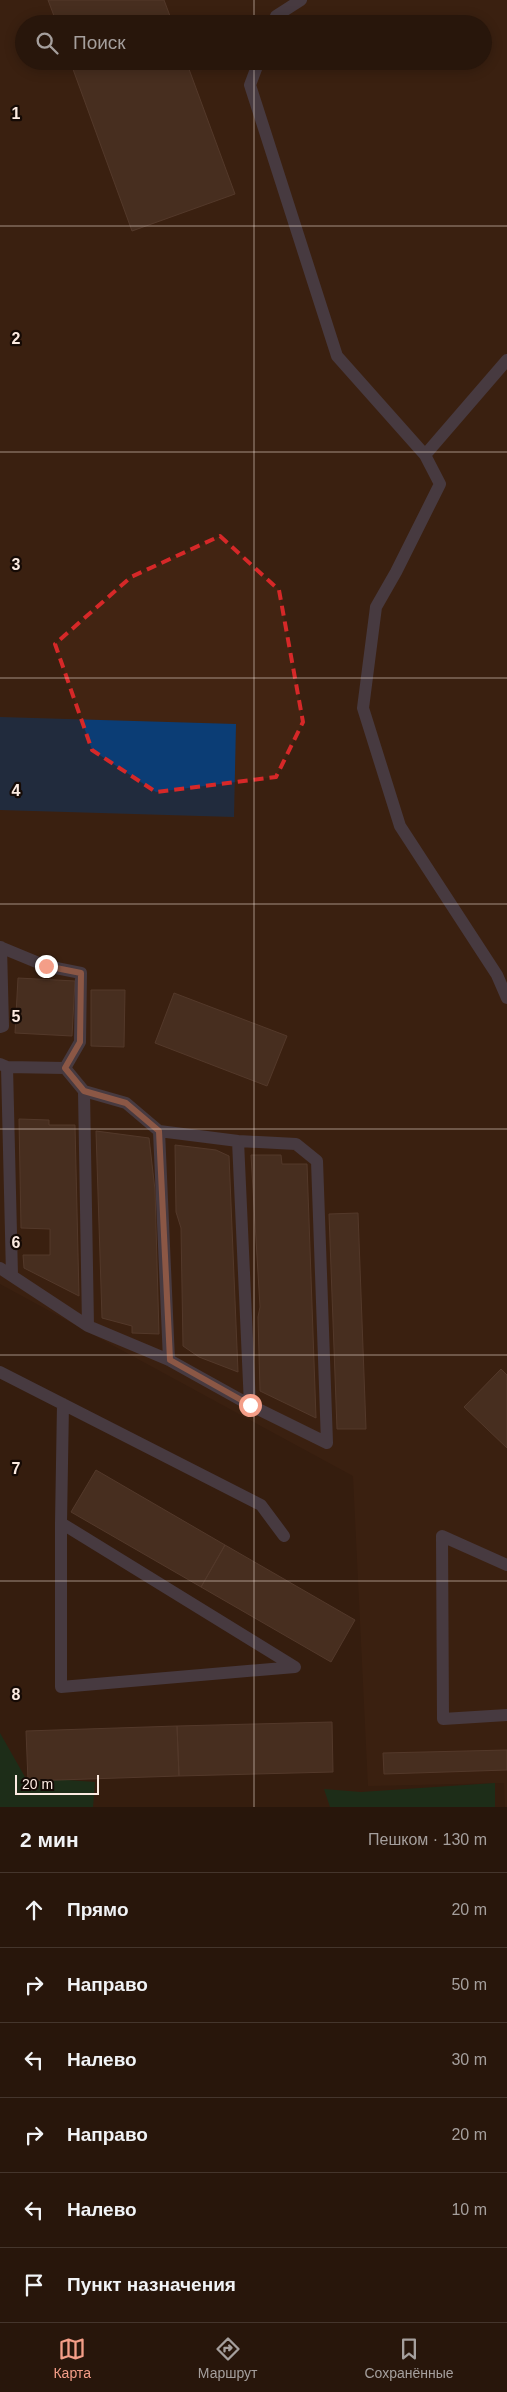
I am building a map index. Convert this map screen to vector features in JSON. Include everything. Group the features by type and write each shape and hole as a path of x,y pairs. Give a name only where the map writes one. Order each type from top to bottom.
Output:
{"lane":[{"path":"278,15 301,0"},
{"path":"256,70 250,85 337,356 425,455 440,484 376,608 363,708 400,826 497,975 507,998"},
{"path":"425,455 507,360"},
{"path":"0,1027 3,1026 0,947 46,966 81,973 80,1042 65,1068"},
{"path":"0,1268 88,1326 170,1360 250,1405 327,1443 317,1161 296,1144 159,1131 126,1103 84,1091 65,1068 4,1065 12,1275"},
{"path":"84,1091 88,1326"},
{"path":"159,1131 170,1360"},
{"path":"238,1140 250,1405"},
{"path":"0,1372 261,1505 284,1536"},
{"path":"61,1523 295,1667 61,1687 61,1523 63,1404"},
{"path":"507,1565 442,1536 443,1719 507,1715"}],"highlighted area":[{"path":"220,536 279,590 303,722 276,777 156,792 92,750 55,644 131,577"}],"shaded area":[{"path":"0,0 507,0 507,1807 505,1807 504,1783 368,1786 353,1476 0,1284"}],"green space":[{"path":"0,1733 25,1777 95,1782 93,1807 0,1807"},
{"path":"495,1783 495,1807 330,1807 324,1789 361,1792"}],"water":[{"path":"0,717 236,724 234,817 0,810"}],"building":[{"path":"48,0 164,0 170,15 54,15"},
{"path":"73,70 189,70 235,194 132,231"},
{"path":"18,978 75,981 72,1036 15,1033"},
{"path":"91,990 125,990 124,1047 91,1046"},
{"path":"174,993 287,1036 267,1086 155,1043"},
{"path":"19,1119 49,1120 49,1125 75,1125 79,1296 24,1268 23,1255 50,1255 50,1229 21,1228"},
{"path":"96,1131 149,1138 155,1190 159,1334 132,1333 132,1326 102,1318"},
{"path":"175,1145 216,1150 229,1156 238,1372 199,1357 183,1346 181,1228 176,1212"},
{"path":"251,1155 281,1155 282,1164 307,1164 316,1418 260,1391 258,1317 260,1307"},
{"path":"358,1213 366,1429 337,1429 329,1214"},
{"path":"501,1369 507,1375 507,1448 464,1407"},
{"path":"96,1470 225,1545 201,1587 71,1512"},
{"path":"225,1545 355,1620 331,1662 201,1587"},
{"path":"332,1722 333,1772 179,1776 177,1726"},
{"path":"177,1726 179,1776 28,1781 26,1731"},
{"path":"507,1750 507,1770 384,1774 383,1753"}],"route":[{"path":"46,966 81,973 80,1042 65,1068 84,1091 126,1103 159,1131 170,1360 250,1405"}]}
